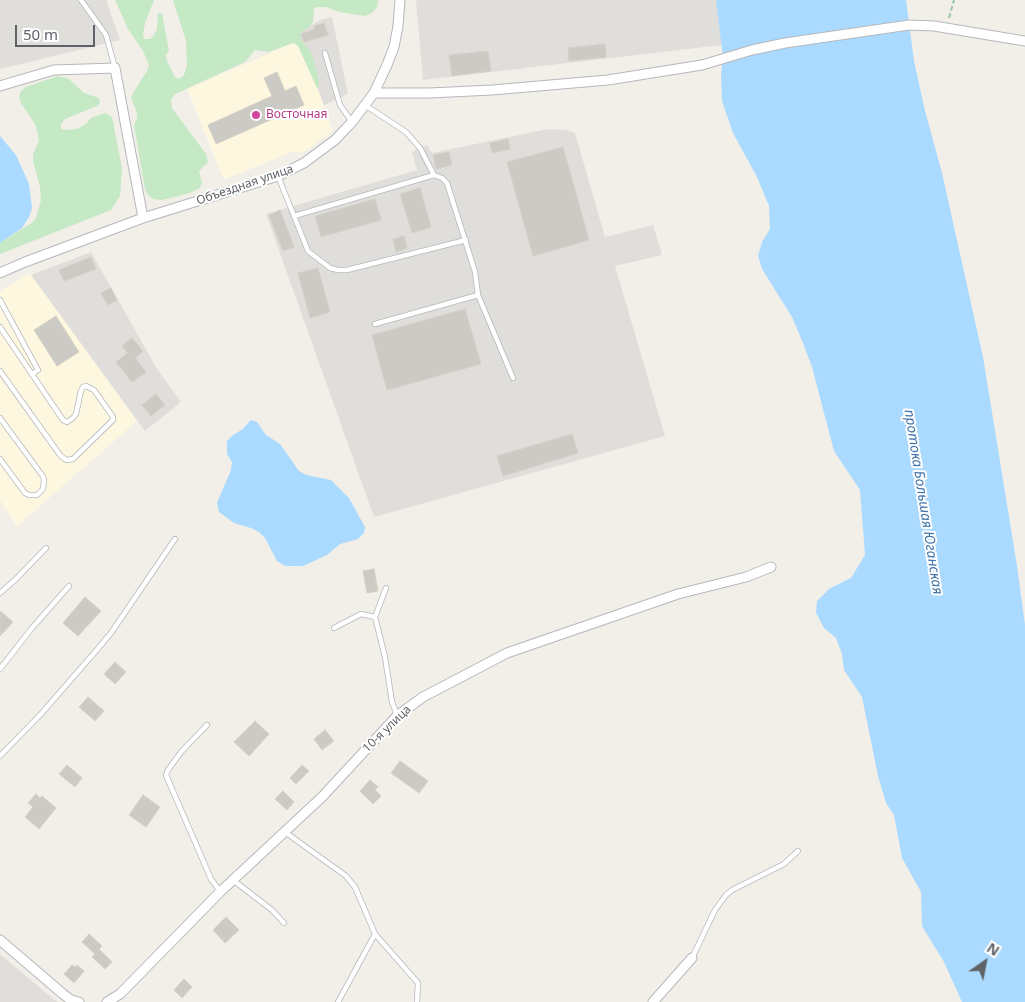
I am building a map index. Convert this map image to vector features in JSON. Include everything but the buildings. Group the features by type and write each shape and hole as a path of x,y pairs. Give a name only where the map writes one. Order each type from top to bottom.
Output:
{"street":[{"name":"Объездная улица","path":"0,273 143,218 278,176 319,153 352,122 374,92 394,47 400,0"},
{"path":"374,92 430,93 608,80 702,65 752,50 785,43 908,25 947,28 1025,42"},
{"path":"0,86 54,70 115,68 143,218"},
{"name":"10-я улица","path":"107,1002 120,994 220,892 322,797 397,716 423,697 507,654 678,594 746,577 772,567"},
{"path":"0,940 63,994 79,1002"},
{"path":"653,1002 692,958"}],"lane":[{"path":"81,0 106,36 115,68"},
{"path":"324,52 340,105 352,122"},
{"path":"365,105 406,132 420,148 434,176"},
{"path":"278,176 308,251 330,268 348,270 466,240"},
{"path":"294,216 434,176 442,178 447,183 466,240 475,272 478,295 513,378"},
{"path":"375,324 478,295"},
{"path":"0,300 38,370 32,374"},
{"path":"0,326 63,420 67,422 76,414 81,391 86,386 94,390 113,417 111,424 73,459 66,460 60,455 0,371"},
{"path":"0,418 44,479 43,489 36,495 25,493 0,459"},
{"path":"0,756 41,714 95,652 176,539"},
{"path":"0,593 46,548"},
{"path":"0,669 32,628 69,586"},
{"path":"386,588 375,617 385,657 392,702 397,716"},
{"path":"334,628 361,614 375,617"},
{"path":"207,725 181,752 166,775 210,879 220,892"},
{"path":"285,832 346,876 355,887 374,934 418,983 417,1002"},
{"path":"692,958 714,910 726,895 732,890 784,864 798,851"},
{"path":"233,880 272,910 284,923"},
{"path":"338,1002 374,934"}],"path":[{"path":"947,28 954,0"}],"shaded area":[{"path":"0,0 106,0 120,40 0,69"},
{"path":"416,0 716,0 722,45 423,80"},
{"path":"332,17 348,94 324,105 297,33 323,19"},
{"path":"300,40 333,131 304,152 291,152 224,180 187,89"},
{"path":"548,129 566,130 575,133 605,237 653,225 662,255 615,266 665,436 374,517 266,214 417,170 412,152 427,145 432,153"},
{"path":"91,252 157,369 181,402 145,431 31,275"},
{"path":"30,273 137,421 17,526 0,500 0,291"},
{"path":"0,954 52,998 57,1002 0,1002"}],"green space":[{"path":"115,0 154,0 145,23 144,39 150,39 153,36 157,29 158,13 162,13 169,51 166,55 167,61 175,77 179,79 184,75 187,65 186,41 173,0 378,0 377,7 372,13 365,16 339,12 326,7 314,8 313,22 300,35 303,43 311,52 319,80 319,88 317,88 298,46 293,43 269,52 255,50 245,62 175,94 171,100 172,108 206,154 208,162 199,171 202,183 200,188 190,193 162,200 153,199 145,189 134,125 137,112 131,98 149,65 143,51 128,29"},
{"path":"58,76 69,79 84,93 99,98 100,103 65,119 61,124 61,129 77,129 86,124 91,118 105,113 112,117 122,168 120,196 111,210 0,254 0,243 33,222 41,200 40,187 33,161 33,154 39,141 38,134 35,124 21,103 19,96 26,87"}],"water":[{"name":"протока Большая Юганская","path":"716,0 906,0 914,61 942,173 983,357 1025,625 1025,1002 962,1002 944,962 922,926 921,892 902,858 894,815 886,803 878,776 862,697 844,670 842,654 836,638 824,628 816,613 817,601 829,589 851,578 865,555 860,490 834,451 812,367 803,343 792,317 762,269 758,256 762,242 770,229 769,206 757,177 733,133 722,101 721,75 723,58"},
{"path":"0,136 16,155 29,184 32,208 22,228 0,243"},
{"path":"251,420 257,422 266,435 280,444 299,471 306,475 331,480 349,498 365,527 364,533 358,539 340,544 327,555 303,566 285,566 277,561 265,538 259,532 234,523 219,512 217,503 231,470 232,462 227,454 227,441 243,429"}],"place":[{"name":"Восточная","path":"256,115"}]}
